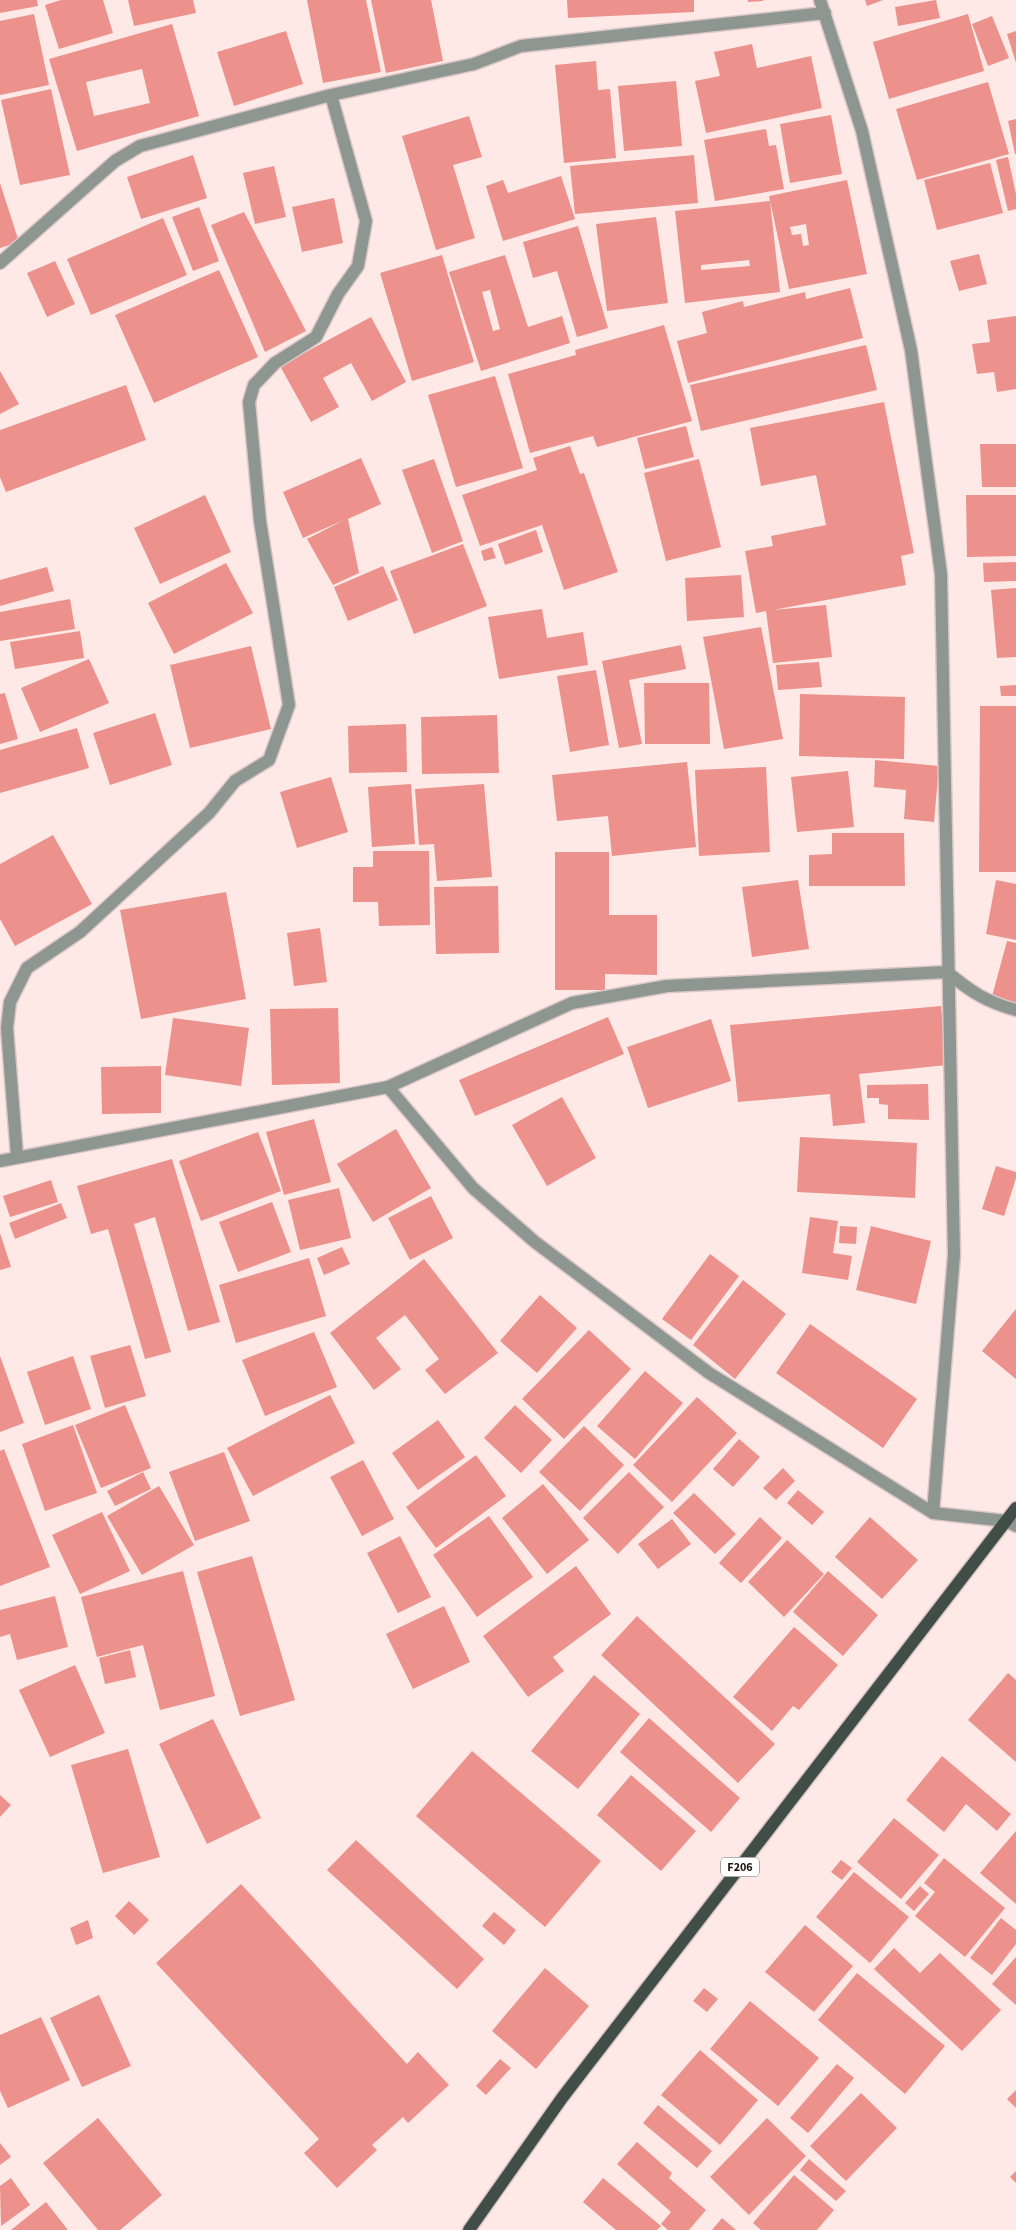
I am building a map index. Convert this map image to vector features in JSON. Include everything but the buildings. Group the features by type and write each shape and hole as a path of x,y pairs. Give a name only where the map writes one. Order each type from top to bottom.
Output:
{"main road":[{"name":"F206","path":"469,2230 562,2098 1011,1524 1016,1508"}],"street":[{"path":"820,0 862,131 911,350 941,574 947,972 954,1255 932,1513"},
{"path":"0,263 115,161 140,146 331,96 474,64 521,46 825,13"},
{"path":"16,1156 6,1028 10,1002 27,968 80,932 209,813 235,781 269,760 289,704 260,521 249,402 254,385 275,363 316,338 338,294 358,266 366,221 331,96"},
{"path":"0,1160 388,1087 572,1003 667,986 947,972 972,993 996,1005 1016,1010"},
{"path":"388,1087 473,1188 535,1242 709,1374 932,1513 1011,1524"}]}
